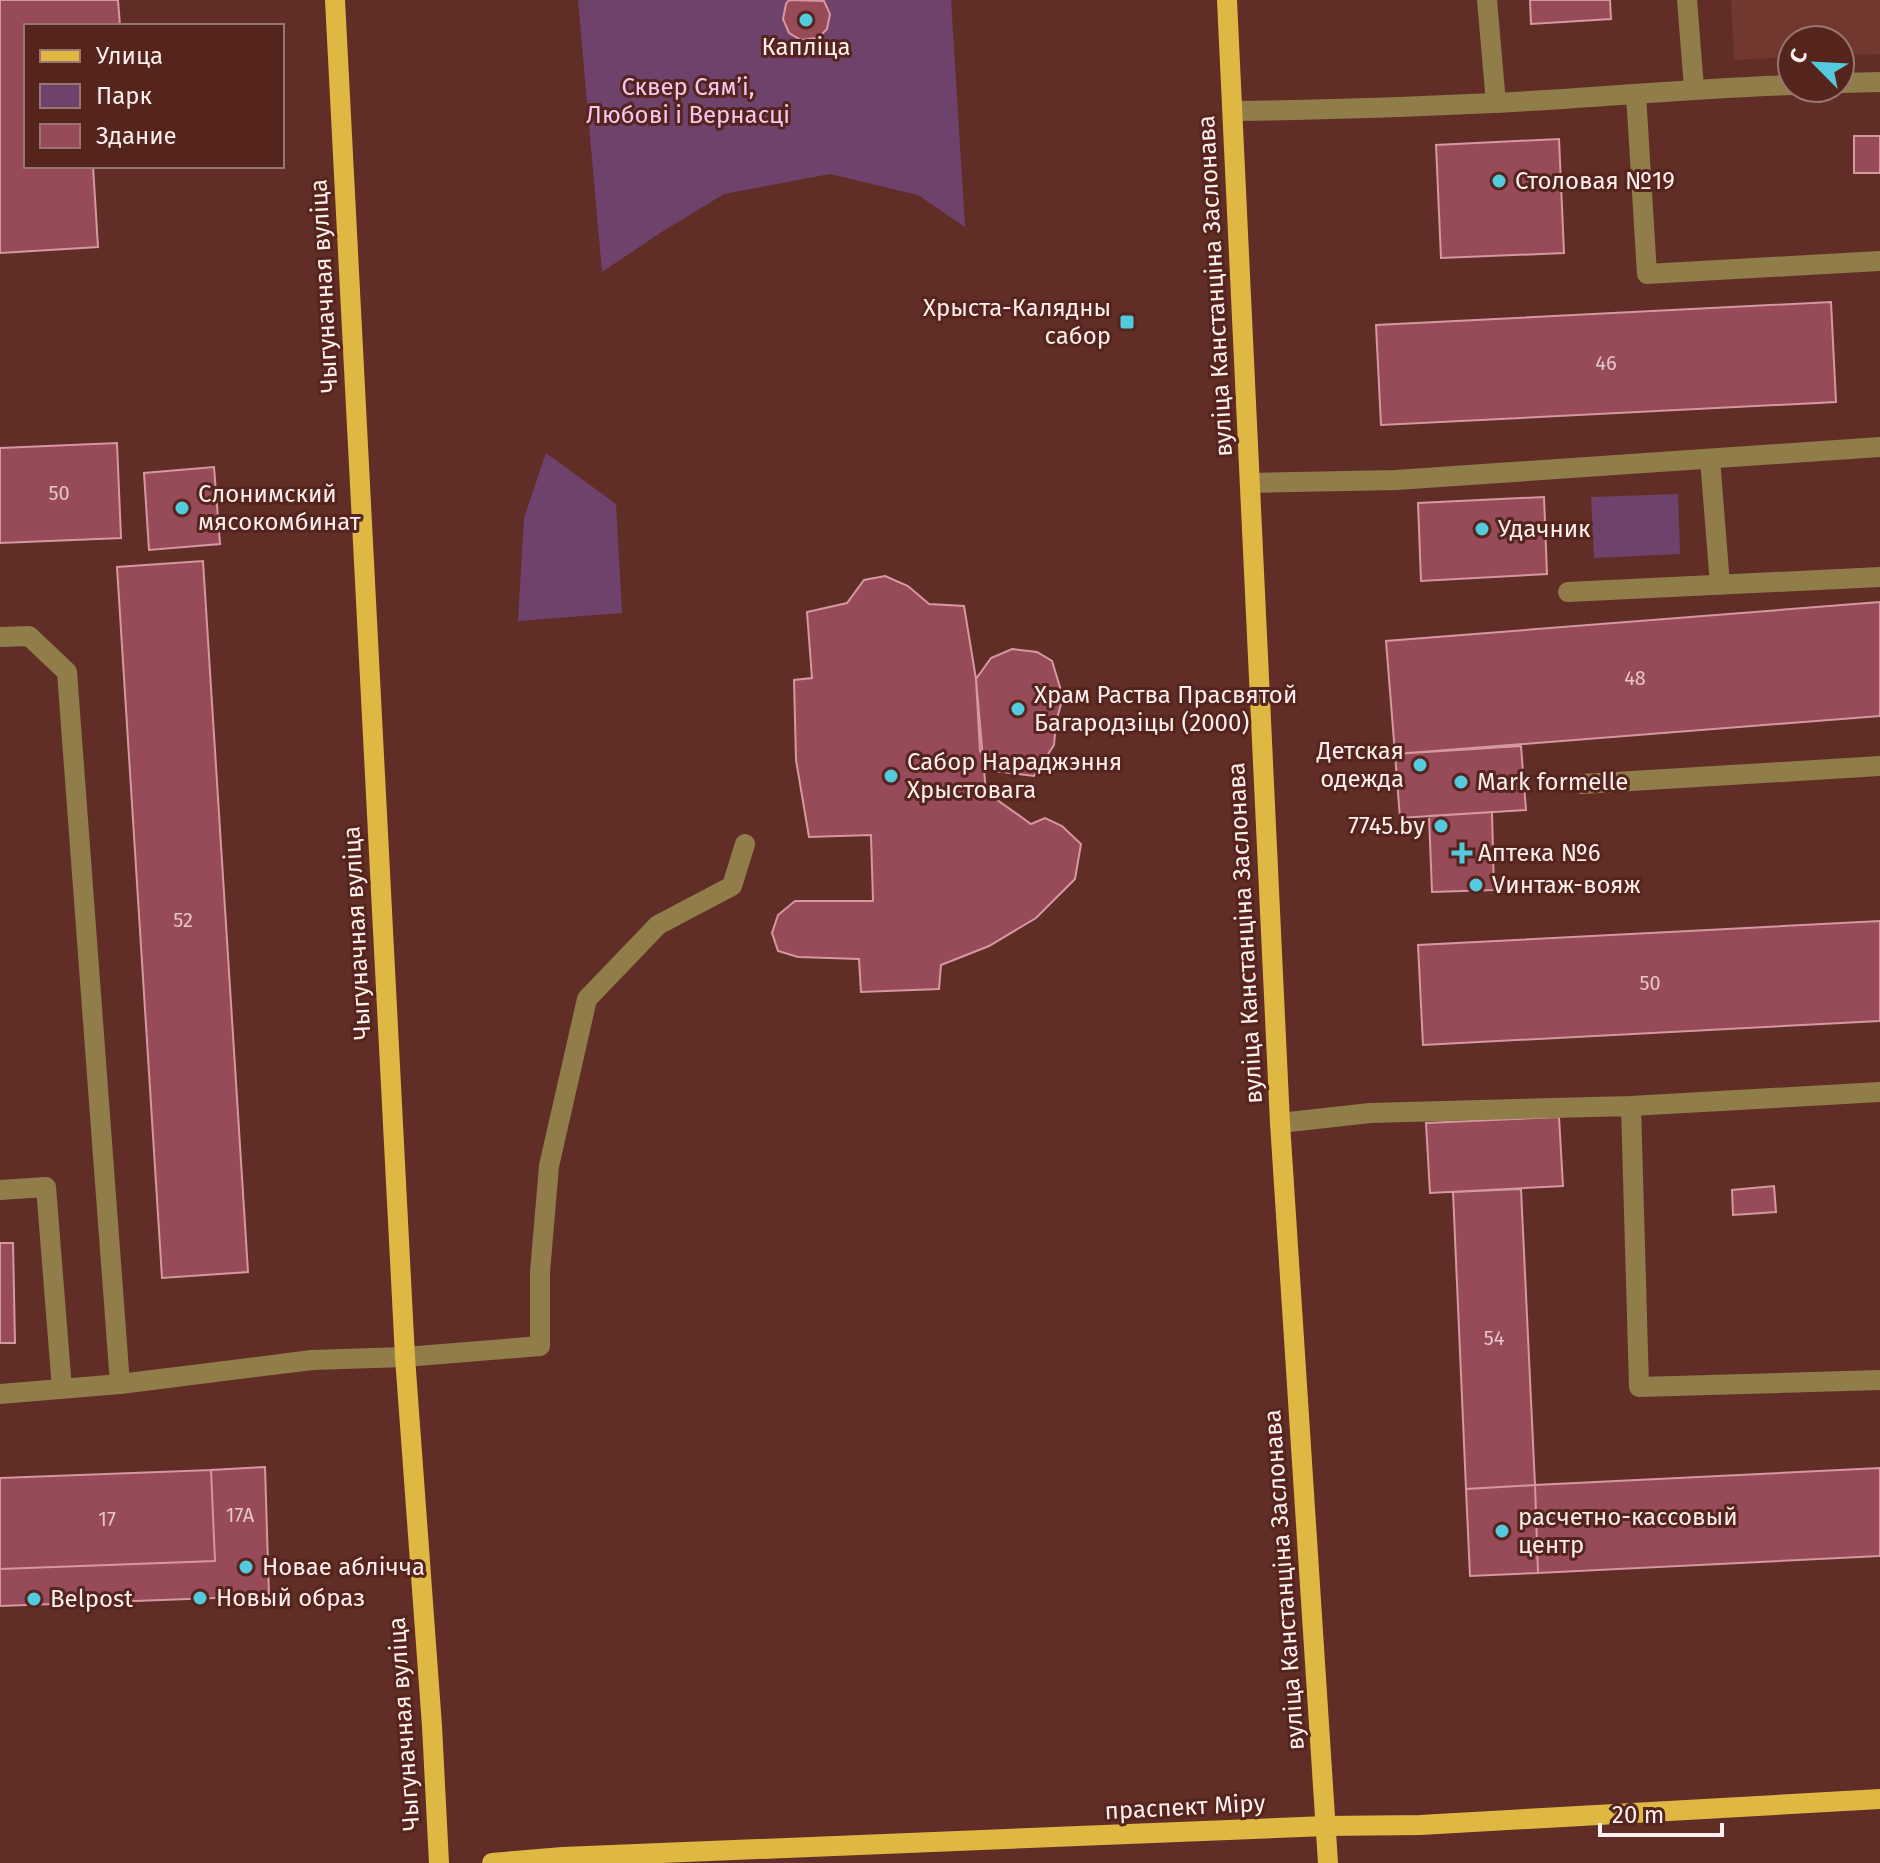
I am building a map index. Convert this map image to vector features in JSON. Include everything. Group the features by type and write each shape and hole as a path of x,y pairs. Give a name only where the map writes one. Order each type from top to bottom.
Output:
{"main road":[{"name":"Чыгуначная вуліца","path":"335,0 405,1357 439,1863"},
{"name":"вуліца Канстанціна Заслонава","path":"1227,0 1280,1123 1328,1863"},
{"name":"праспект Міру","path":"492,1863 563,1857 1326,1826 1420,1825 1880,1799"}],"lane":[{"path":"1487,0 1496,103"},
{"path":"1687,0 1694,88"},
{"path":"1856,83 1880,82"},
{"path":"1233,111 1496,103 1694,88 1776,85"},
{"path":"1636,94 1647,274 1880,261"},
{"path":"1250,483 1396,480 1880,447"},
{"path":"1710,459 1720,585"},
{"path":"1568,592 1880,577"},
{"path":"0,637 29,636 67,672 120,1384"},
{"path":"1582,784 1880,766"},
{"path":"0,1394 120,1384 312,1360 405,1357 540,1346 540,1272 549,1166 587,999 658,925 732,886 745,844"},
{"path":"1280,1123 1370,1113 1631,1106 1880,1092"},
{"path":"1631,1106 1639,1387 1880,1380"},
{"path":"0,1190 46,1187 62,1389"}],"shaded area":[{"path":"1731,0 1880,0 1880,54 1856,55 1856,24 1776,24 1776,58 1734,60"}],"green space":[{"name":"Сквер Сямʼі, Любові і Вернасці","path":"578,0 951,0 965,227 918,195 830,174 724,194 602,272"},
{"path":"546,453 616,504 622,613 518,621 524,518"},
{"path":"1678,494 1680,554 1594,558 1591,497"}],"building":[{"path":"0,0 118,0 120,24 24,24 24,168 93,168 98,247 0,253"},
{"name":"Капліца","path":"789,0 824,1 830,14 827,29 816,38 801,40 789,33 783,19"},
{"path":"1530,0 1610,0 1611,19 1531,24"},
{"path":"1854,136 1880,136 1880,173 1854,173"},
{"name":"Столовая №19","path":"1559,139 1564,253 1441,258 1436,145"},
{"path":"1831,302 1836,402 1381,425 1376,325"},
{"path":"117,443 121,538 0,543 0,448"},
{"name":"Слонимский мясокомбинат","path":"214,467 220,544 149,550 144,473"},
{"path":"1544,497 1547,574 1421,581 1418,503"},
{"path":"203,561 248,1272 162,1278 117,567"},
{"name":"Сабор Нараджэння Хрыстовага","path":"885,576 908,586 929,604 964,606 976,679 986,792 1031,824 1045,818 1062,826 1081,844 1075,879 1036,918 989,946 941,965 939,989 861,992 859,959 798,957 778,951 772,933 778,915 795,901 873,901 871,835 809,837 796,760 794,680 812,678 807,612 847,603 864,580"},
{"path":"1880,602 1880,716 1395,754 1386,641"},
{"name":"Храм Раства Прасвятой Багародзіцы (2000)","path":"1012,649 1037,652 1052,661 1063,697 1054,745 1034,776 995,771 980,751 976,679 991,658"},
{"name":"Mark formelle","path":"1521,746 1526,810 1400,818 1395,754"},
{"name":"Аптека №6","path":"1492,812 1494,890 1432,892 1429,816"},
{"path":"1880,921 1880,1021 1423,1045 1418,945"},
{"path":"1559,1117 1563,1186 1430,1193 1426,1123"},
{"path":"1774,1186 1776,1212 1733,1215 1732,1190"},
{"path":"1521,1189 1535,1485 1466,1489 1453,1192"},
{"path":"0,1243 13,1243 15,1343 0,1343"},
{"path":"265,1467 269,1596 0,1606 0,1569 215,1561 211,1470"},
{"path":"1880,1468 1880,1556 1538,1573 1535,1485"},
{"path":"211,1470 215,1561 0,1569 0,1478"},
{"name":"расчетно-кассовый центр","path":"1535,1485 1538,1573 1470,1576 1466,1489"}],"place":[{"name":"Капліца","path":"806,20"},
{"name":"Столовая №19","path":"1499,181"},
{"name":"Хрыста-Калядны сабор","path":"1127,322"},
{"name":"Слонимский мясокомбинат","path":"182,508"},
{"name":"Удачник","path":"1482,529"},
{"name":"Храм Раства Прасвятой Багародзіцы (2000)","path":"1018,709"},
{"name":"Детская одежда","path":"1420,765"},
{"name":"Сабор Нараджэння Хрыстовага","path":"891,776"},
{"name":"Mark formelle","path":"1461,782"},
{"name":"7745.by","path":"1441,826"},
{"name":"Аптека №6","path":"1462,853"},
{"name":"Vинтаж-вояж","path":"1476,885"},
{"name":"расчетно-кассовый центр","path":"1502,1531"},
{"name":"Новае аблічча","path":"246,1567"},
{"name":"Новый образ","path":"200,1598"},
{"name":"Belpost","path":"34,1599"}]}
